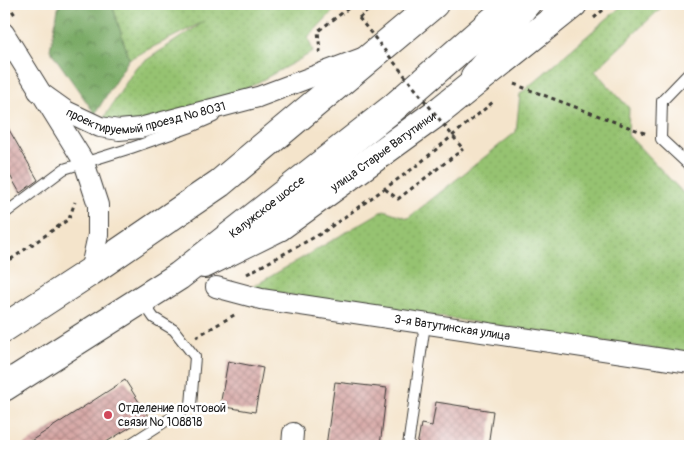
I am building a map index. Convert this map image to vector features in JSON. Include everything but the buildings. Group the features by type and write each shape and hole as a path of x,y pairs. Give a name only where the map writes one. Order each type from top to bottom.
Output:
{"main road":[{"path":"4,328 220,183 434,4"},
{"name":"Калужское шоссе","path":"4,386 179,276 393,108 512,4"},
{"name":"улица Старые Ватутинки","path":"179,276 279,227 442,109 573,4"}],"street":[{"path":"442,109 531,4"},
{"name":"проектируемый проезд № 8031","path":"11,26 38,91 84,162 98,204 98,235 90,272"},
{"name":"проектируемый проезд № 8031","path":"38,91 66,111 100,127 119,130 140,128 258,97 378,52"},
{"name":"3-я Ватутинская улица","path":"216,288 260,299 690,363"}],"lane":[{"path":"690,72 662,101 662,139 690,166"},
{"path":"4,214 64,169 191,127 258,97"},
{"path":"127,446 191,405 195,357 174,330 154,318 142,301"},
{"path":"408,446 425,324"}],"path":[{"path":"8,4 11,26"},
{"path":"312,55 320,51 318,31 354,4"},
{"path":"376,4 359,18 463,150 398,199 385,188"},
{"path":"514,84 662,139"},
{"path":"184,344 260,299"}],"green space":[{"path":"59,4 112,4 129,59 95,114 50,50"},
{"path":"112,4 340,4 308,37 313,52 204,112 133,126 104,118 136,67 205,21 129,59"},
{"path":"624,4 665,4 595,71 629,108 628,135 690,198 690,354 249,289 384,210 408,218 516,132 520,94"}],"place":[{"name":"Отделение почтовой связи № 108818","path":"108,415"}]}
